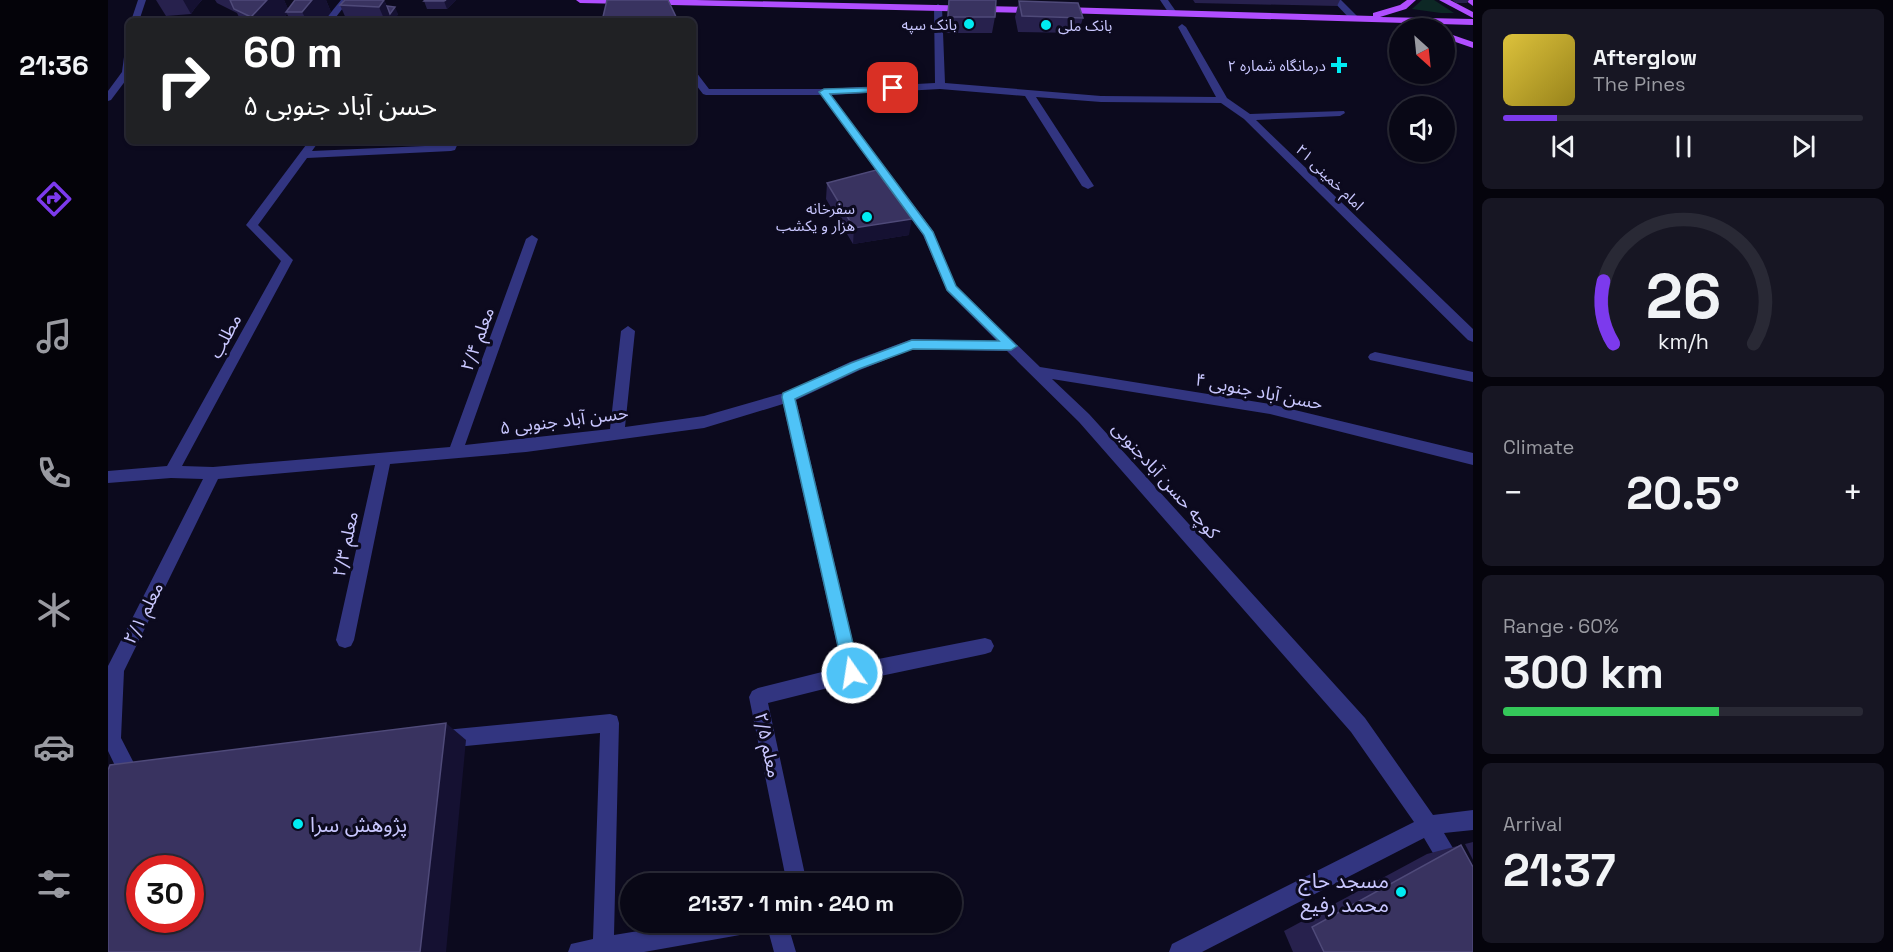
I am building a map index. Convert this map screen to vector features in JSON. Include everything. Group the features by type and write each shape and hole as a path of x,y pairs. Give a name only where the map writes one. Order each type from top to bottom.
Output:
{"main road":[{"path":"580,0 815,2 1044,10"},
{"path":"1355,19 1403,7 1412,0"},
{"path":"1443,0 1473,15"},
{"path":"1056,10 1473,22"},
{"path":"1355,19 1389,24"},
{"path":"1455,39 1473,45"}],"street":[{"path":"136,18 142,0"},
{"path":"330,18 345,0"},
{"path":"1164,0 1173,14"},
{"path":"1336,0 1355,19"},
{"path":"669,2 672,12"},
{"path":"938,7 940,87"},
{"name":"امام خمینی ۲۱","path":"1182,27 1223,100 1248,117 1473,337"},
{"path":"108,98 126,73"},
{"path":"696,78 706,92 824,92 940,87 1101,99 1223,100"},
{"name":"کوچه حسن آبادجنوبی","path":"824,92 929,234 951,288 1084,418 1358,725 1422,828 1473,902"},
{"path":"1029,94 1088,186"},
{"path":"1248,117 1340,113"},
{"path":"304,155 312,144"},
{"path":"304,155 451,148 453,144"},
{"name":"مطلب","path":"171,472 287,260 252,225 304,155"},
{"name":"معلم ۲/۴","path":"456,452 532,239"},
{"path":"617,434 628,331"},
{"name":"حسن آباد جنوبی ۵","path":"108,477 171,472 213,473 526,446 704,422 788,397 855,366 912,344 1011,346"},
{"path":"1375,357 1473,377"},
{"name":"حسن آباد جنوبی ۴","path":"1036,371 1270,409 1473,459"},
{"path":"788,397 852,673 985,646"},
{"name":"معلم ۲/۳","path":"345,640 384,457"},
{"name":"معلم ۲/۱","path":"128,771 112,739 115,670 213,473"},
{"name":"معلم ۲/۵","path":"795,873 758,697 852,673"},
{"path":"422,742 610,723 603,948"},
{"path":"124,801 128,771 152,769"},
{"path":"1180,952 1422,828 1473,820"},
{"path":"579,952 695,933"},
{"path":"779,933 785,952"}],"green space":[{"path":"1422,0 1434,0 1454,13 1412,9"}],"building":[{"path":"230,0 267,0 251,17 234,9"},
{"path":"295,0 312,0 302,12 286,12"},
{"path":"345,0 384,0 379,7 340,5"},
{"path":"607,0 668,0 677,18 603,18"},
{"path":"949,0 996,0 995,17 948,17"},
{"path":"1019,1 1078,3 1083,18 1022,16"},
{"path":"387,6 395,7 390,14"},
{"path":"876,170 912,219 854,228 827,183"},
{"name":"پژوهش سرا","path":"446,723 420,952 108,952 108,770 110,765"},
{"name":"مسجد حاج محمد رفیع","path":"1461,845 1473,867 1473,952 1324,952 1312,927"}],"place":[{"name":"بانک سپه","path":"969,24"},
{"name":"بانک ملی","path":"1046,25"},
{"name":"درمانگاه شماره ۲","path":"1339,65"},
{"name":"سفرخانه هزار و یکشب","path":"867,217"},
{"name":"پژوهش سرا","path":"298,824"},
{"name":"مسجد حاج محمد رفیع","path":"1401,892"}],"route":[{"path":"852,673 788,397 855,366 912,344 1011,346 951,288 929,234 824,92 893,88"}]}
